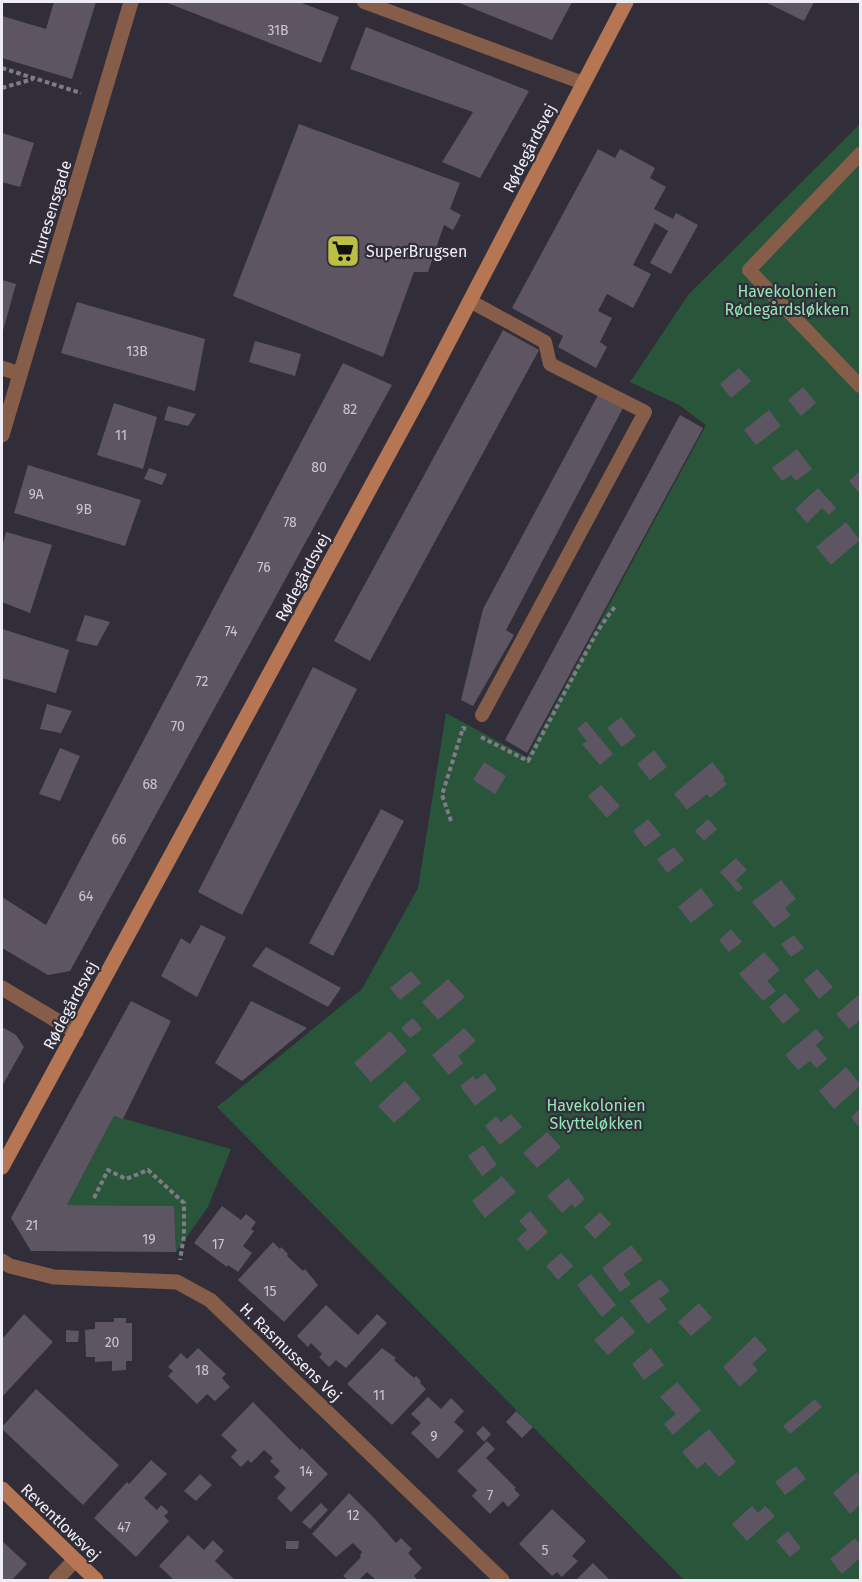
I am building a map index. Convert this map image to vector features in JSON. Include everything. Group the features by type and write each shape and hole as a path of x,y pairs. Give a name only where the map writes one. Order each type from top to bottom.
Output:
{"street":[{"name":"Thuresensgade","path":"2,435 131,2"},
{"name":"Rødegårdsvej","path":"2,1167 470,301 626,2"},
{"path":"2,368 20,374"},
{"path":"2,988 76,1032"},
{"name":"H. Rasmussens Vej","path":"2,1261 10,1266 54,1276 177,1282 210,1300 502,1581"},
{"name":"Reventlowsvej","path":"2,1490 96,1581"},
{"path":"56,1581 75,1560"}],"lane":[{"path":"364,2 583,83"},
{"path":"861,154 748,270 861,386"},
{"path":"470,301 545,342 550,364 645,412 483,715"}],"path":[{"path":"2,69 103,100"},
{"path":"2,88 34,79"},
{"path":"451,821 442,795 463,728 528,761 598,630 616,605"},
{"path":"94,1198 108,1170 126,1179 148,1170 184,1203 184,1236 177,1282"}],"green space":[{"name":"Havekolonien Skytteløkken","path":"860,124 860,1580 684,1580 217,1107 362,989 418,888 446,713 527,757 706,425 679,405 630,382 688,295"},
{"path":"114,1116 231,1149 208,1207 176,1252 174,1206 67,1205"}],"building":[{"path":"54,2 96,2 72,79 2,58 2,16 46,29"},
{"path":"165,2 299,2 339,17 321,63"},
{"path":"457,2 572,2 552,40"},
{"path":"765,2 814,2 804,21"},
{"path":"366,27 529,91 480,178 442,162 473,112 350,69"},
{"name":"SuperBrugsen","path":"299,124 460,183 450,209 461,215 453,230 444,225 428,272 414,272 383,357 233,296"},
{"path":"2,133 34,143 20,187 2,182"},
{"path":"598,149 615,158 620,149 655,168 650,178 666,187 654,209 673,219 676,213 698,225 671,274 650,263 668,231 655,223 633,265 651,274 633,308 607,294 598,311 612,318 600,342 607,347 596,368 558,347 563,336 512,308"},
{"path":"2,280 16,284 2,334"},
{"path":"77,302 205,339 195,391 61,353"},
{"path":"503,330 539,350 370,661 334,641"},
{"path":"255,341 301,354 295,376 249,362"},
{"path":"343,363 392,385 70,971 48,975 2,948 2,897 46,925"},
{"path":"739,368 751,381 731,398 720,384"},
{"path":"803,387 816,403 801,416 788,400"},
{"path":"598,395 623,408 506,630 514,635 473,706 461,700 483,609"},
{"path":"114,403 157,417 143,469 97,455"},
{"path":"168,406 196,414 188,426 164,420"},
{"path":"769,410 781,426 756,445 744,430"},
{"path":"680,415 703,428 527,753 505,740"},
{"path":"797,449 812,469 796,481 791,475 782,481 772,468"},
{"path":"28,465 141,500 125,546 14,513"},
{"path":"149,468 167,474 162,485 144,479"},
{"path":"860,471 860,494 849,481"},
{"path":"818,488 836,508 829,515 822,508 807,523 795,509"},
{"path":"846,522 860,540 831,565 816,547"},
{"path":"6,532 52,545 30,613 2,602 2,548"},
{"path":"85,615 110,622 97,646 76,641"},
{"path":"2,629 69,650 56,693 2,678"},
{"path":"313,667 357,689 242,915 198,892"},
{"path":"47,704 72,711 61,733 40,729"},
{"path":"621,717 636,736 622,747 607,728"},
{"path":"586,721 613,754 600,765 582,744 587,741 577,729"},
{"path":"60,748 80,756 60,801 39,794"},
{"path":"654,750 667,767 650,780 637,764"},
{"path":"484,762 506,776 495,794 473,780"},
{"path":"712,762 727,784 710,798 707,794 687,810 674,794"},
{"path":"601,785 620,806 607,818 588,796"},
{"path":"381,809 404,821 333,956 309,943"},
{"path":"648,819 661,835 645,847 633,831"},
{"path":"708,819 717,829 704,841 695,831"},
{"path":"674,847 684,860 667,873 657,859"},
{"path":"736,858 747,870 736,880 743,888 738,892 720,872"},
{"path":"781,880 796,899 785,908 791,915 774,928 752,902"},
{"path":"701,888 714,905 691,923 678,907"},
{"path":"201,925 226,937 197,997 161,976 181,938 190,944"},
{"path":"731,929 742,942 729,952 719,940"},
{"path":"794,935 804,948 791,957 781,944"},
{"path":"266,947 341,988 328,1007 252,966"},
{"path":"764,952 780,970 767,981 776,991 763,1001 739,974"},
{"path":"817,969 833,987 819,999 804,980"},
{"path":"411,971 421,983 400,1000 390,988"},
{"path":"448,979 465,997 438,1020 422,1002"},
{"path":"785,993 800,1010 783,1024 769,1007"},
{"path":"860,994 860,1020 849,1029 836,1014"},
{"path":"131,1001 171,1021 123,1119 114,1116 67,1205 174,1206 176,1252 31,1251 11,1218"},
{"path":"251,1001 307,1028 242,1081 215,1063"},
{"path":"413,1018 422,1029 410,1038 401,1028"},
{"path":"2,1027 16,1035 24,1047 2,1086"},
{"path":"464,1028 476,1041 458,1056 463,1063 449,1075 432,1055"},
{"path":"816,1029 824,1038 816,1045 827,1059 817,1068 810,1061 798,1070 785,1055"},
{"path":"390,1031 407,1051 371,1082 354,1063"},
{"path":"846,1067 860,1086 834,1109 819,1091"},
{"path":"485,1073 497,1089 475,1106 460,1086 473,1076 476,1080"},
{"path":"405,1081 421,1099 394,1123 378,1106"},
{"path":"860,1109 860,1128 851,1117"},
{"path":"511,1114 522,1127 500,1145 485,1126 496,1116 501,1122"},
{"path":"547,1132 561,1147 537,1168 523,1153"},
{"path":"483,1145 497,1165 482,1176 468,1156"},
{"path":"502,1176 516,1192 485,1218 472,1201"},
{"path":"568,1178 585,1199 575,1208 572,1204 562,1213 547,1196"},
{"path":"222,1206 241,1220 246,1214 256,1222 251,1229 254,1231 243,1246 252,1253 238,1272 228,1265 227,1267 194,1243"},
{"path":"530,1211 548,1232 527,1251 517,1239 527,1230 519,1221"},
{"path":"600,1212 611,1224 595,1239 584,1227"},
{"path":"273,1242 280,1249 281,1247 303,1271 305,1269 318,1285 284,1322 238,1280"},
{"path":"631,1245 643,1260 623,1274 631,1284 620,1292 602,1268"},
{"path":"561,1253 573,1266 558,1280 546,1266"},
{"path":"591,1274 616,1305 602,1317 577,1285"},
{"path":"660,1279 670,1291 659,1299 667,1309 648,1324 630,1301"},
{"path":"699,1303 712,1318 691,1336 678,1322"},
{"path":"326,1305 358,1335 377,1314 387,1323 346,1368 336,1360 329,1367 319,1357 322,1354 311,1343 308,1347 297,1336"},
{"path":"24,1314 53,1342 2,1397 2,1339"},
{"path":"622,1316 635,1332 608,1355 594,1340"},
{"path":"114,1318 126,1318 126,1323 132,1323 132,1361 126,1361 126,1370 112,1371 112,1361 95,1362 95,1357 86,1357 85,1330 95,1329 95,1322 114,1322"},
{"path":"66,1330 79,1331 78,1342 66,1342"},
{"path":"755,1336 767,1350 752,1364 758,1370 740,1387 723,1367"},
{"path":"198,1348 226,1374 222,1378 230,1387 215,1401 207,1394 197,1404 168,1376 173,1371 168,1367 181,1353 187,1359"},
{"path":"382,1348 396,1358 394,1360 414,1378 416,1376 426,1389 392,1425 347,1384"},
{"path":"651,1348 664,1365 644,1380 632,1364"},
{"path":"677,1382 701,1410 673,1435 664,1424 676,1414 660,1397"},
{"path":"36,1389 119,1465 83,1505 2,1429"},
{"path":"428,1397 441,1409 451,1398 464,1411 454,1422 464,1431 438,1459 411,1433 421,1423 411,1414"},
{"path":"815,1399 822,1407 790,1434 783,1426"},
{"path":"253,1402 300,1450 302,1448 328,1474 291,1512 277,1498 286,1488 274,1477 280,1471 270,1461 273,1458 264,1450 251,1463 248,1460 241,1467 231,1457 237,1450 221,1435"},
{"path":"516,1411 533,1427 522,1438 506,1422"},
{"path":"483,1426 491,1434 484,1442 476,1433"},
{"path":"709,1429 736,1462 719,1477 705,1462 697,1469 682,1452"},
{"path":"487,1441 495,1449 486,1458 520,1495 508,1507 503,1501 490,1514 472,1496 477,1490 457,1471"},
{"path":"151,1460 167,1474 144,1498 157,1510 161,1505 169,1512 164,1516 169,1521 136,1557 94,1518"},
{"path":"796,1466 806,1479 785,1495 775,1482"},
{"path":"857,1472 860,1476 860,1505 850,1514 833,1493"},
{"path":"200,1474 212,1485 196,1501 184,1491"},
{"path":"349,1493 396,1543 401,1538 412,1549 408,1553 422,1568 414,1576 418,1580 376,1580 367,1572 359,1580 348,1580 343,1576 361,1557 362,1552 353,1543 336,1557 312,1534"},
{"path":"321,1503 328,1510 310,1529 302,1522"},
{"path":"752,1506 758,1513 765,1506 775,1516 747,1541 732,1524"},
{"path":"552,1509 586,1541 572,1556 578,1561 562,1577 557,1572 552,1576 519,1544"},
{"path":"788,1531 801,1548 790,1557 776,1541"},
{"path":"188,1535 204,1550 213,1540 224,1551 215,1561 235,1580 174,1580 159,1566"},
{"path":"855,1538 860,1545 860,1558 842,1574 830,1559"},
{"path":"2,1541 27,1564 12,1580 2,1580"},
{"path":"286,1541 299,1541 298,1549 286,1549"},
{"path":"593,1563 610,1580 576,1580"}],"place":[{"name":"SuperBrugsen","path":"343,251"}],"park label":[{"name":"Havekolonien Rødegårdsløkken","path":"787,300"}]}
